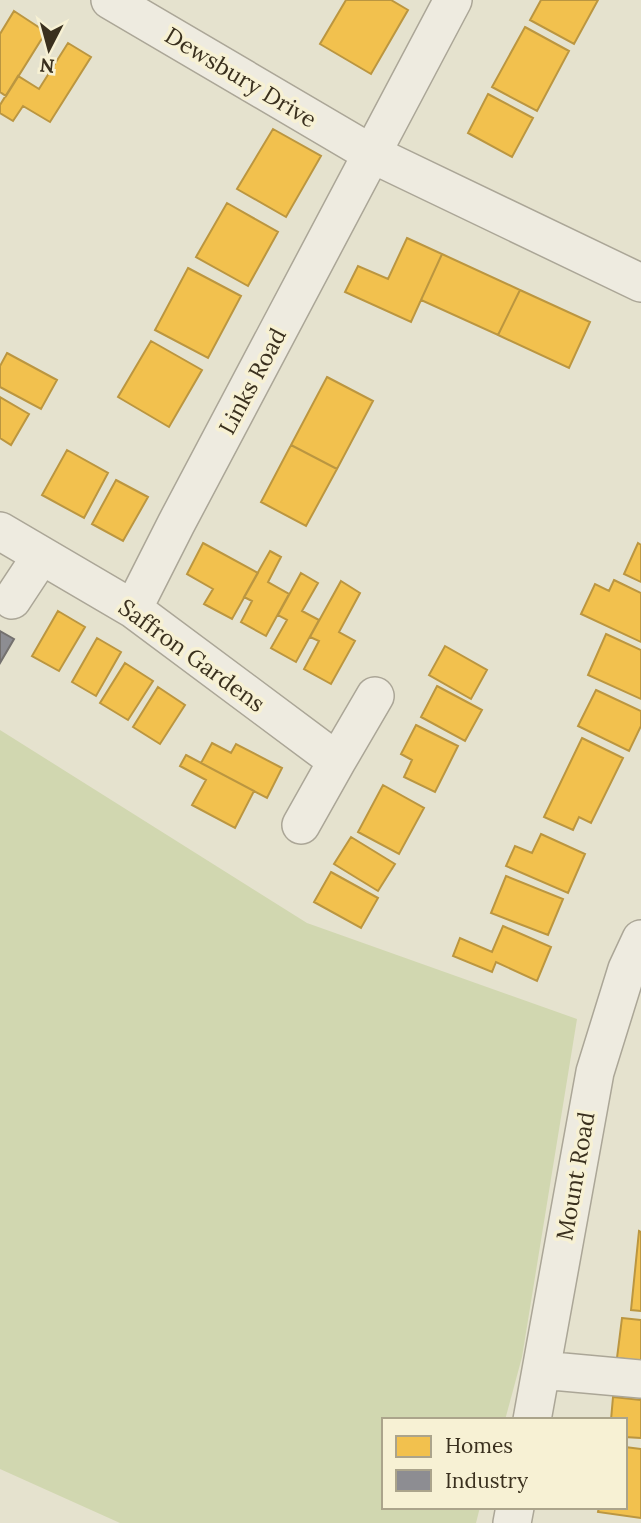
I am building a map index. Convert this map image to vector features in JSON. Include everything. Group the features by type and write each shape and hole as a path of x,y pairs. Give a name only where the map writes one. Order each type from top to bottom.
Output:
{"street":[{"name":"Dewsbury Drive","path":"110,0 372,154"},
{"name":"Links Road","path":"133,609 453,0"},
{"path":"372,154 641,283"},
{"name":"Saffron Gardens","path":"0,531 133,609 337,761"},
{"path":"12,600 41,556"},
{"path":"301,825 375,696"},
{"name":"Mount Road","path":"531,1418 595,1072 636,960"},
{"path":"541,1370 641,1379"}],"green space":[{"path":"0,730 307,923 577,1019 522,1357 506,1418 382,1418 382,1509 480,1509 476,1523 120,1523 0,1469"}],"building: Homes":[{"path":"346,0 391,0 408,10 371,74 320,44"},
{"path":"541,0 598,0 574,44 530,20"},
{"path":"14,11 46,32 6,96 0,92 0,34"},
{"path":"525,27 569,51 537,111 492,87"},
{"path":"68,43 91,57 50,122 23,106 13,121 0,113 0,105 18,76 39,89"},
{"path":"488,94 533,118 512,157 468,133"},
{"path":"273,129 321,156 286,217 237,189"},
{"path":"227,203 278,232 248,286 196,257"},
{"path":"407,238 442,254 411,322 345,292 358,266 388,279"},
{"path":"442,254 520,290 498,335 421,300"},
{"path":"188,268 241,296 208,358 155,330"},
{"path":"520,290 590,322 569,368 498,335"},
{"path":"151,341 202,370 169,427 118,397"},
{"path":"7,353 57,380 41,409 0,387 0,366"},
{"path":"327,377 373,401 337,469 291,445"},
{"path":"0,397 29,414 11,445 0,438"},
{"path":"291,445 337,469 306,526 261,502"},
{"path":"67,450 108,473 84,518 42,495"},
{"path":"116,480 148,497 123,541 92,524"},
{"path":"203,543 258,573 232,619 204,604 213,589 187,574"},
{"path":"638,543 641,545 641,582 624,574"},
{"path":"270,551 281,557 268,582 289,594 266,636 241,622 252,601 244,597"},
{"path":"301,573 318,583 302,611 319,620 296,662 271,648 287,620 278,615"},
{"path":"614,580 641,593 641,642 581,614 595,584 609,591"},
{"path":"341,581 360,593 339,632 355,641 331,684 304,669 319,641 310,637"},
{"path":"58,611 85,627 59,671 32,656"},
{"path":"606,634 641,650 641,699 588,675"},
{"path":"97,638 121,652 96,696 72,682"},
{"path":"445,646 487,670 471,699 429,675"},
{"path":"125,663 153,681 128,720 100,703"},
{"path":"437,686 482,710 465,741 421,717"},
{"path":"158,687 185,705 160,744 133,727"},
{"path":"596,690 641,711 641,726 629,751 578,726"},
{"path":"416,725 458,746 435,792 404,777 412,760 401,754"},
{"path":"582,738 623,758 591,823 579,817 573,830 544,817"},
{"path":"212,743 231,753 236,744 282,768 267,798 201,763"},
{"path":"186,755 254,791 235,828 192,805 206,780 180,766"},
{"path":"383,785 424,808 399,854 358,832"},
{"path":"541,834 585,854 568,893 506,866 515,846 532,853"},
{"path":"351,837 395,864 378,891 334,864"},
{"path":"331,872 378,898 361,928 314,902"},
{"path":"506,876 563,899 548,935 491,913"},
{"path":"503,926 551,947 537,981 496,962 492,972 453,956 460,938 492,952"},
{"path":"639,1231 641,1232 641,1311 631,1310"},
{"path":"622,1318 641,1320 641,1361 617,1358"},
{"path":"613,1397 641,1400 641,1438 627,1437 627,1418 611,1418"},
{"path":"627,1447 641,1449 641,1518 598,1512 599,1509 627,1509"}],"building: Industry":[{"path":"0,631 14,639 0,663"}]}
